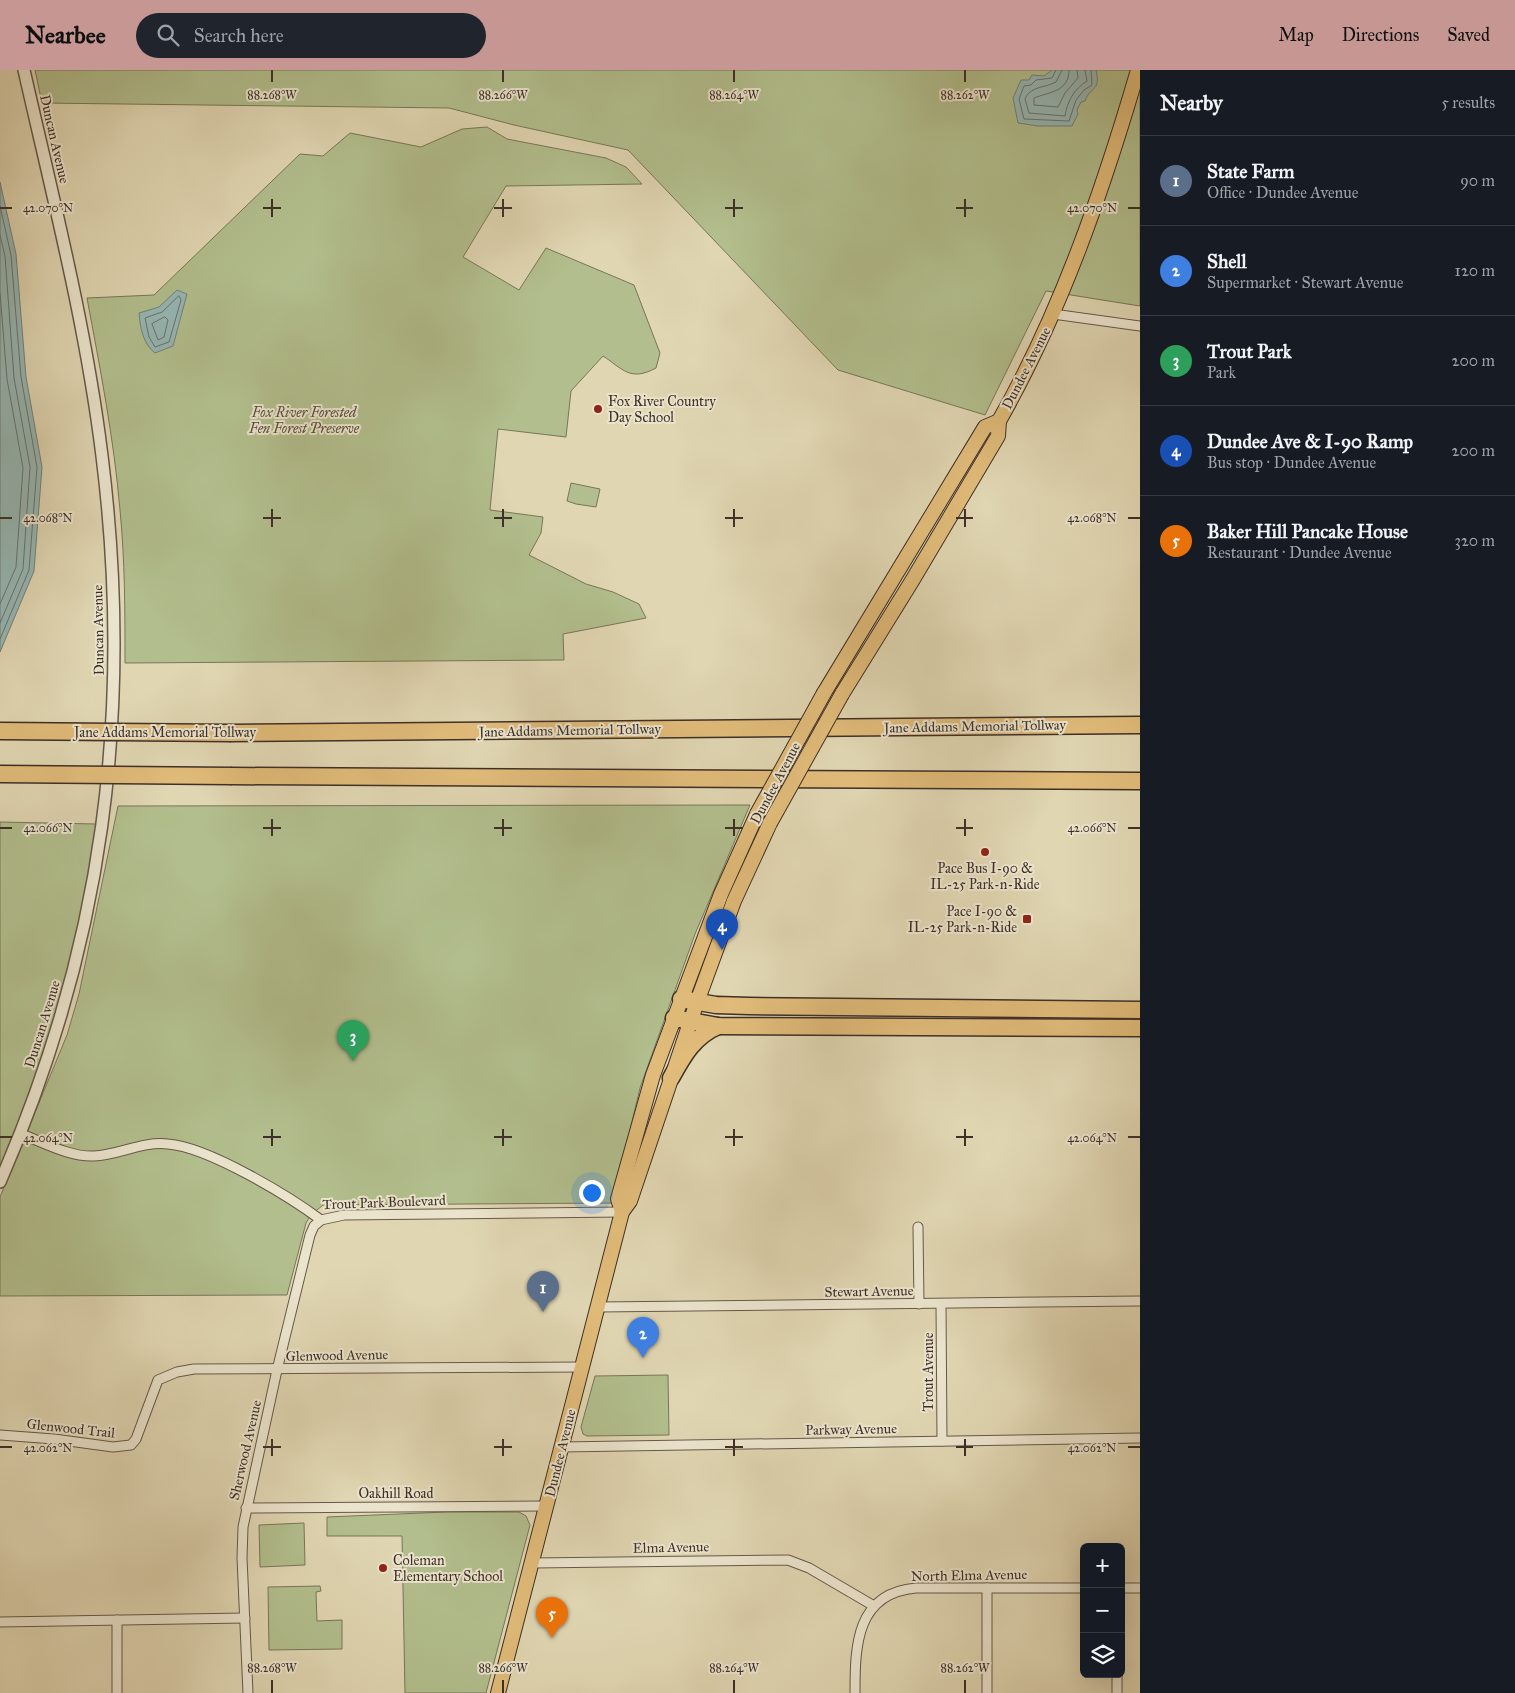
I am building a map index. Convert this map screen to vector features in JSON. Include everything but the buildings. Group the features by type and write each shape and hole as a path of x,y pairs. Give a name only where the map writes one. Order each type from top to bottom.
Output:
{"highway":[{"name":"Jane Addams Memorial Tollway","path":"0,731 231,733 1140,725"},
{"path":"0,774 1140,781"},
{"path":"689,1001 749,1006 1140,1010"},
{"path":"1048,1009 1140,1004"},
{"path":"674,1018 718,1026 1140,1028"},
{"path":"671,1078 688,1048 710,1029 718,1026"}],"main road":[{"name":"Dundee Avenue","path":"622,1212 618,1199 653,1075 674,1018 689,1001 770,823 842,694 912,582 998,436 999,421 1053,314 1092,211 1138,70"},
{"name":"Dundee Avenue","path":"498,1693 622,1212 630,1201 691,1021 689,1001 721,894 757,814 824,693 985,427 999,421"}],"street":[{"name":"Duncan Avenue","path":"0,1182 21,1134 62,1015 90,904 107,797 115,666 112,550 98,425 71,283 24,70"},
{"path":"1053,314 1140,326"},
{"name":"Trout Park Boulevard","path":"21,1134 84,1155 111,1153 151,1144 175,1144 228,1165 294,1201 321,1220 344,1215 622,1212"},
{"name":"Sherwood Avenue","path":"248,1693 242,1541 246,1508 310,1235 314,1226 321,1220"},
{"path":"918,1227 918,1304"},
{"name":"Stewart Avenue","path":"598,1307 1140,1301"},
{"name":"Trout Avenue","path":"941,1304 942,1441"},
{"name":"Glenwood Avenue","path":"136,1439 158,1380 194,1369 582,1367"},
{"name":"Glenwood Trail","path":"0,1435 54,1439 113,1447 132,1445 136,1439"},
{"name":"Parkway Avenue","path":"562,1447 1140,1438"},
{"name":"Oakhill Road","path":"246,1508 546,1506"},
{"name":"Elma Avenue","path":"532,1563 781,1559 794,1561 809,1568 874,1606"},
{"name":"North Elma Avenue","path":"874,1606 891,1595 909,1588 1080,1588"},
{"path":"987,1693 988,1588"},
{"path":"1125,1588 1140,1588"},
{"path":"855,1693 857,1639 863,1624 874,1606"},
{"path":"0,1622 245,1618"},
{"path":"117,1620 117,1693"},
{"path":"1117,1678 1117,1693"}],"green space":[{"path":"35,70 1140,70 1140,306 1046,291 985,415 838,370 628,150 514,125 449,108 42,103"},
{"name":"Fox River Forested Fen Forest Preserve","path":"487,127 507,139 606,158 626,167 642,184 506,186 463,257 519,290 546,248 634,285 660,353 656,368 640,374 633,374 603,356 571,391 566,437 498,429 490,510 543,517 541,533 529,555 586,584 613,592 639,604 646,618 563,634 564,660 125,663 122,529 106,404 87,298 154,295 300,154 323,156 350,133 421,147 462,129"},
{"path":"571,483 600,489 596,507 567,501"},
{"path":"750,805 695,934 640,1088 613,1203 323,1205 311,1215 306,1223 287,1295 0,1296 0,1197 67,1035 79,994 118,806"},
{"path":"0,822 96,824 82,913 59,1001 46,1044 0,1171"},
{"path":"668,1375 669,1435 587,1436 583,1434 581,1427 595,1376"},
{"path":"446,1512 519,1512 526,1516 530,1525 486,1693 405,1693 402,1536 327,1536 327,1517"},
{"path":"304,1523 305,1565 260,1567 259,1525"},
{"path":"320,1586 321,1591 316,1592 317,1621 342,1620 342,1649 269,1650 268,1587"}],"water":[{"path":"1052,70 1096,70 1096,85 1085,101 1081,102 1072,126 1038,126 1018,123 1013,98 1021,80 1029,80 1032,75 1044,76"},
{"path":"0,182 16,254 26,377 42,467 34,571 0,652"},
{"path":"177,290 187,294 173,346 155,353 145,340 141,329 139,313 159,307"}],"place":[{"name":"Fox River Country Day School","path":"598,409"},
{"name":"Pace Bus I-90 & IL-25 Park-n-Ride","path":"985,852"},
{"name":"Pace I-90 & IL-25 Park-n-Ride","path":"1027,919"},
{"name":"Dundee Ave & I-90 Ramp","path":"722,950"},
{"name":"Trout Park","path":"353,1061"},
{"name":"State Farm","path":"543,1312"},
{"name":"Shell","path":"643,1358"},
{"name":"Coleman Elementary School","path":"383,1568"},
{"name":"Baker Hill Pancake House","path":"552,1638"}]}
